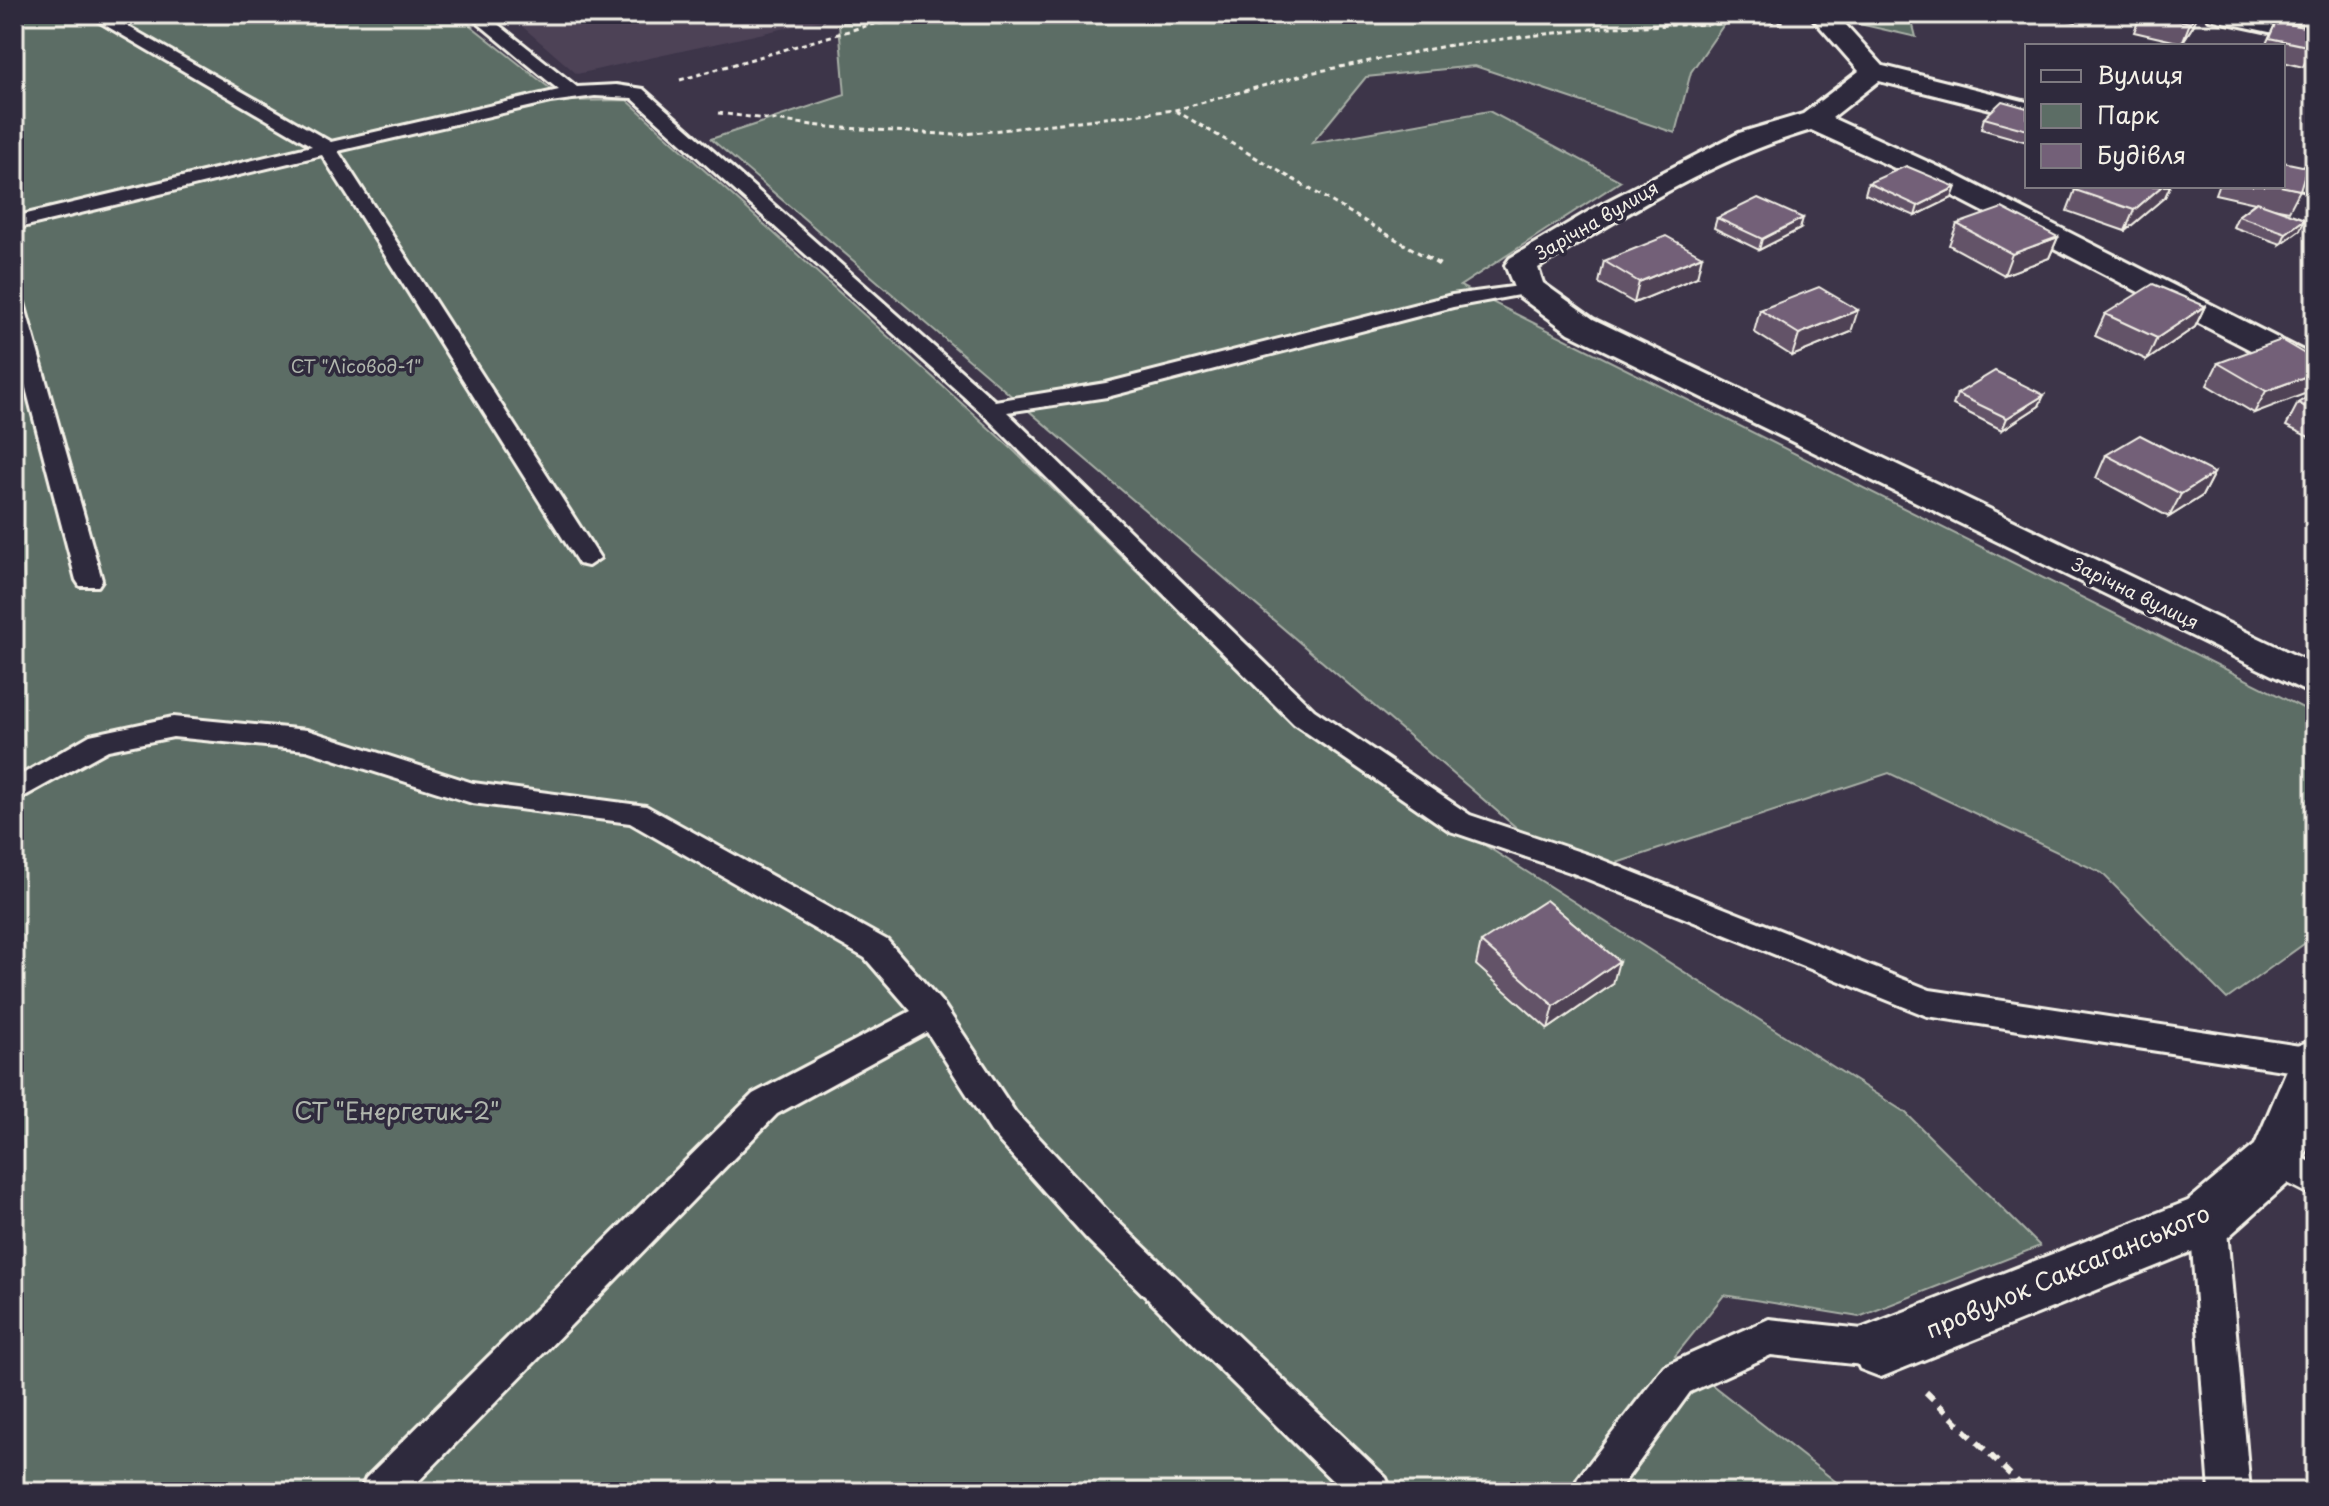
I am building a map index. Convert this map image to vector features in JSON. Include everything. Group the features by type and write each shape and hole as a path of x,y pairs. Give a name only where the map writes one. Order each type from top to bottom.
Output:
{"street":[{"path":"2218,14 2315,34"},
{"path":"1825,18 1874,72 2025,110"},
{"path":"1874,72 1813,120 1942,179 2315,370"},
{"name":"Зарічна вулиця","path":"1813,120 1749,139 1607,213 1521,265 1528,288 1581,326 2315,682"},
{"path":"2285,176 2315,183"},
{"name":"провулок Саксаганського","path":"1881,1349 2208,1219 2295,1171 2314,1061"}],"lane":[{"path":"94,14 326,147 588,558"},
{"path":"475,14 575,94"},
{"path":"14,223 326,147 575,94 620,89 643,99 990,408 1304,717 1460,823 1584,865 1927,1003 2314,1061"},
{"path":"990,408 1107,390 1452,301 1528,288"},
{"path":"14,303 89,580"},
{"path":"14,792 100,742 173,727 307,740 472,793 636,813 876,949 933,1014 1003,1122 1100,1228 1372,1492"},
{"path":"380,1492 765,1104 933,1014"},
{"path":"2208,1219 2230,1492"},
{"path":"1592,1492 1677,1379 1769,1337 1881,1349"}],"path":[{"path":"643,99 869,25 943,14"},
{"path":"643,99 829,127 956,135 1066,125 1175,110 1310,73 1451,45 1608,27 1825,18"},
{"path":"1175,110 1477,287 1528,288"},
{"path":"1881,1349 2028,1492"}],"shaded area":[{"path":"508,14 850,14 577,74"}],"green space":[{"path":"14,14 456,14 566,101 627,100 1012,449 1291,722 1906,1113 2040,1246 1859,1317 1724,1295 1675,1356 1849,1492 14,1492"},
{"path":"883,14 1765,14 1727,20 1691,72 1675,133 1475,66 1366,77 1312,143 1489,111 1621,181 1460,286 2315,714 2315,936 2227,999 2102,873 1889,773 1574,877 711,139 845,95 839,24"},
{"path":"1816,14 1910,14 1916,37"}],"building":[{"path":"2148,14 2196,14 2190,23"},
{"path":"2276,22 2315,29 2312,47 2269,38"},
{"path":"2002,101 2025,107 2025,129 1984,118"},
{"path":"2285,162 2307,167 2300,190 2285,187"},
{"path":"1906,166 1956,187 1918,206 1868,183"},
{"path":"2078,188 2160,188 2134,210 2075,190"},
{"path":"1758,198 1803,218 1762,239 1717,218"},
{"path":"2257,202 2305,219 2286,233 2238,216"},
{"path":"2002,208 2058,237 2012,254 1957,224"},
{"path":"1666,236 1702,256 1639,282 1604,261"},
{"path":"2153,284 2205,306 2157,338 2105,314"},
{"path":"1819,287 1858,310 1799,334 1760,310"},
{"path":"2281,340 2315,360 2315,373 2266,391 2218,363"},
{"path":"1995,371 2044,395 2007,418 1957,394"},
{"path":"2315,393 2315,412 2298,403"},
{"path":"2140,435 2214,473 2181,494 2106,455"},
{"path":"1546,900 1619,961 1554,1006 1481,942"}],"park label":[{"name":"СТ \"Лісовод-1\"","path":"356,367"},
{"name":"СТ \"Енергетик-2\"","path":"397,1112"}]}
